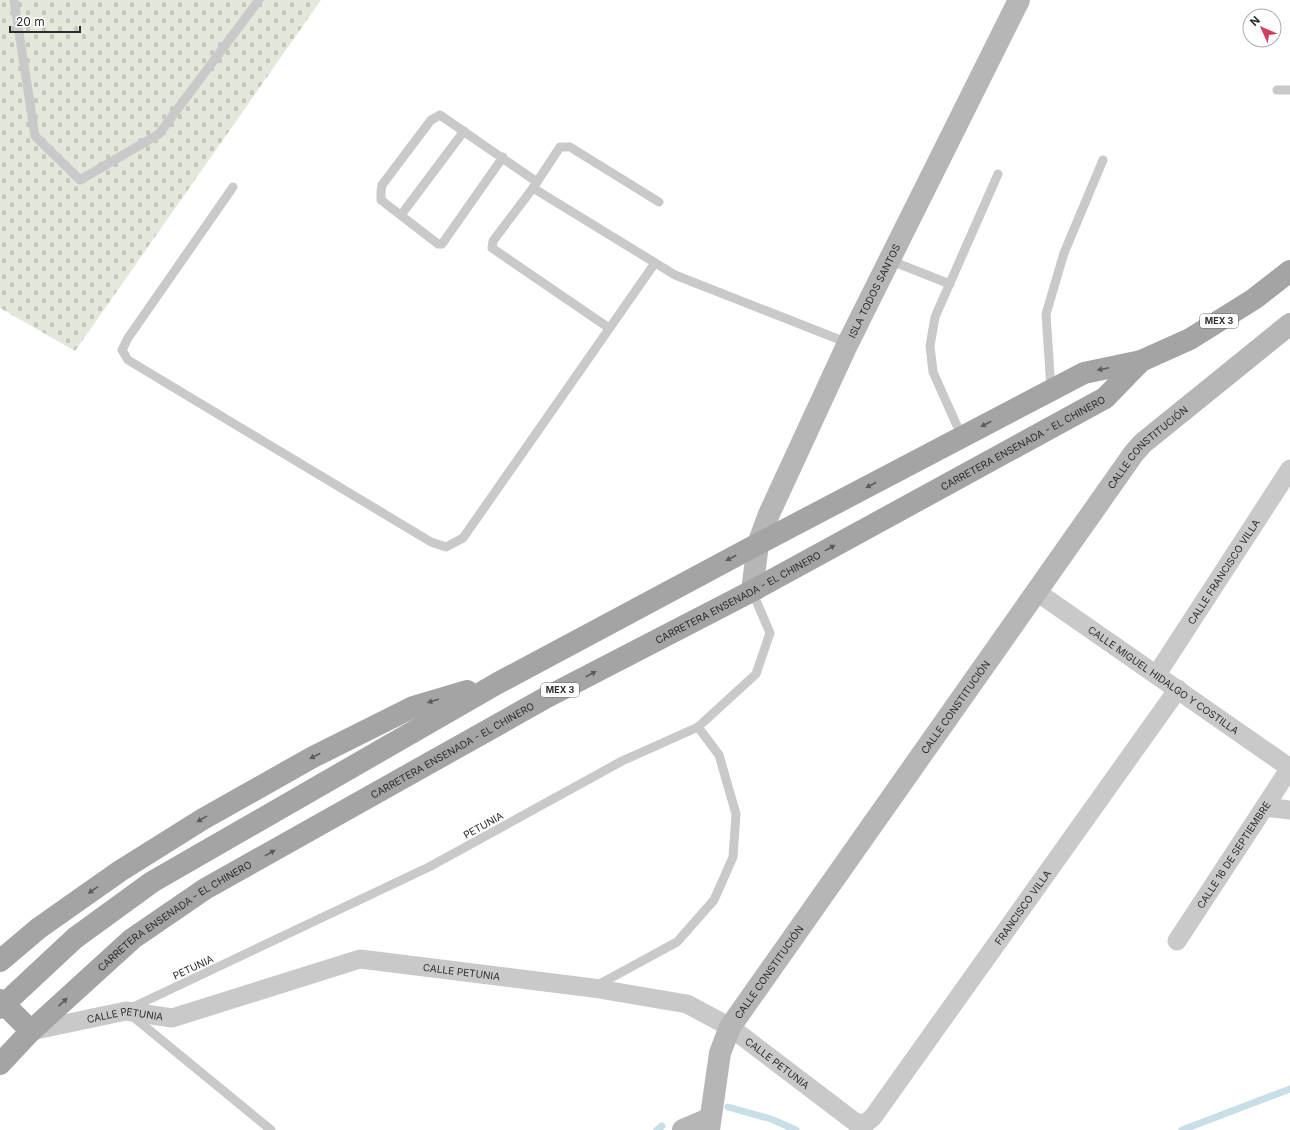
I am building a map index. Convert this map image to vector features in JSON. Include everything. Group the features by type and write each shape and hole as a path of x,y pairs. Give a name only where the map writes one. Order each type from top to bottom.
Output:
{"main road":[{"name":"CARRETERA ENSENADA - EL CHINERO","path":"1,1004 75,938 152,882 498,683 758,544 1084,373 1142,361 1190,339 1254,299 1290,271"},
{"name":"CARRETERA ENSENADA - EL CHINERO","path":"2,1059 132,939 204,889 547,698 752,591 1105,398 1142,361"},
{"path":"0,961 39,928 120,871 203,819 313,757 414,707 498,683"},
{"path":"1,1004 31,1031"}],"street":[{"name":"ISLA TODOS SANTOS","path":"752,591 758,544 769,514 848,342 1020,0"},
{"name":"CALLE CONSTITUCIÓN","path":"683,1130 709,1124 720,1053 730,1027 1134,453 1143,443 1290,324"},
{"name":"CALLE FRANCISCO VILLA","path":"1157,674 1290,469"},
{"name":"CALLE MIGUEL HIDALGO Y COSTILLA","path":"1037,592 1157,674 1290,768"},
{"name":"FRANCISCO VILLA","path":"865,1124 873,1117 1178,689"},
{"name":"CALLE 16 DE SEPTIEMBRE","path":"1177,941 1290,768"},
{"path":"1265,807 1290,810"},
{"name":"CALLE PETUNIA","path":"31,1031 126,1011 172,1018 360,959 593,988 687,1004 730,1027 855,1122 865,1124"}],"lane":[{"path":"14,0 35,136 80,180 159,134 259,0"},
{"path":"1277,90 1290,90"},
{"path":"503,157 442,244 438,244 382,200 382,185 430,120 440,115 503,157 535,185 675,275 848,342"},
{"path":"401,215 464,131"},
{"path":"609,328 492,248 493,241 535,185 560,147 570,147 659,202"},
{"path":"1051,390 1046,314 1064,253 1103,160"},
{"path":"962,437 933,372 930,346 935,316 998,174"},
{"path":"233,187 128,338 122,350 128,360 431,542 446,547 463,538 655,263"},
{"path":"889,260 950,284"},
{"name":"PETUNIA","path":"126,1011 429,867 622,761 698,727 756,674 770,633 752,591"},
{"path":"593,988 677,942 714,900 733,857 736,814 719,755 698,727"},
{"path":"126,1011 271,1130"}],"green space":[{"path":"0,0 321,0 75,351 0,308"}],"waterway":[{"path":"1182,1130 1290,1089"},
{"path":"728,1107 771,1119 796,1130"},
{"path":"657,1130 662,1126"}]}
